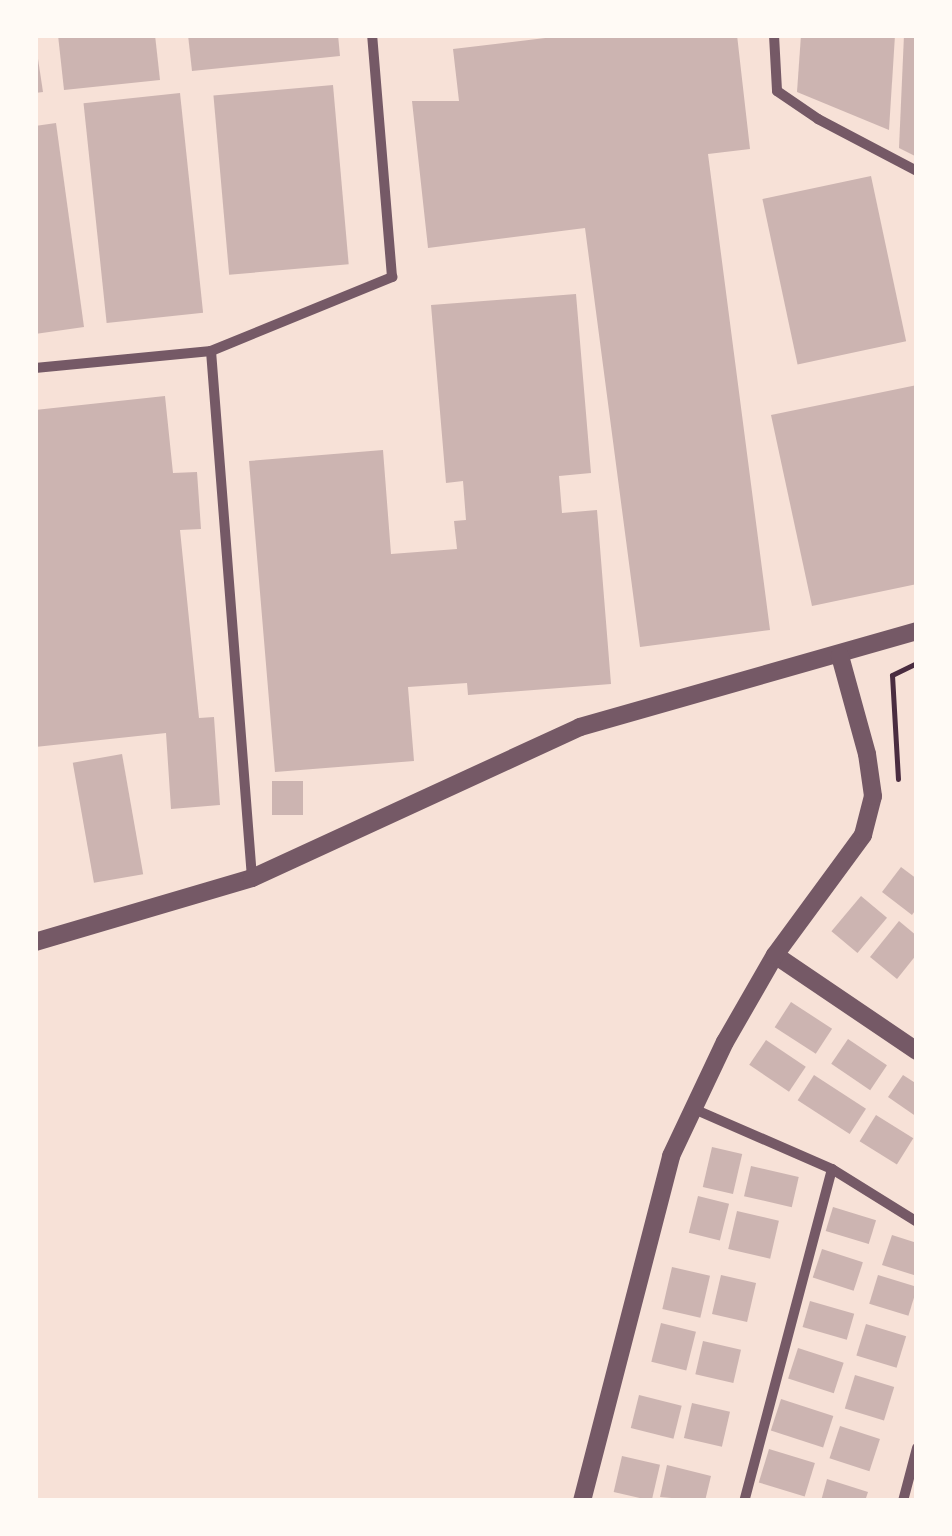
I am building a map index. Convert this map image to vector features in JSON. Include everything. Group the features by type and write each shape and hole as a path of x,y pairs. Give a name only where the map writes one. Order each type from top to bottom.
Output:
{"street":[{"path":"35,368 211,350 392,277 372,35"},
{"path":"774,35 776,91 917,171"},
{"path":"211,350 252,878"},
{"path":"35,942 252,878 580,727 917,632"},
{"path":"582,1501 641,1258 671,1156 775,955 863,834 873,796 867,754 840,656"},
{"path":"775,955 917,1052"},
{"path":"694,1108 832,1169 917,1222"},
{"path":"744,1501 832,1169"},
{"path":"903,1501 917,1448"}],"building":[{"path":"58,35 155,35 160,80 64,90"},
{"path":"188,35 338,35 340,56 192,71"},
{"path":"570,35 737,35 750,149 708,154 770,630 640,647 585,228 428,248 412,101 459,101 453,49"},
{"path":"801,35 895,35 889,130 797,92"},
{"path":"904,35 917,35 917,157 899,148"},
{"path":"35,39 43,92 35,93"},
{"path":"333,85 349,264 229,275 213,95"},
{"path":"180,93 203,313 107,323 84,103"},
{"path":"56,123 84,327 35,334 35,126"},
{"path":"871,176 906,341 798,364 762,199"},
{"path":"576,294 591,473 559,476 562,513 597,510 611,684 468,695 467,683 408,687 414,761 275,772 249,461 383,450 391,554 457,549 454,521 466,520 463,481 446,483 431,305"},
{"path":"917,385 917,584 812,606 771,415"},
{"path":"165,396 173,473 197,472 201,529 180,530 199,718 214,717 220,805 171,809 166,733 35,747 35,410"},
{"path":"122,754 143,874 94,883 73,763"},
{"path":"272,781 303,781 303,815 272,815"},
{"path":"901,867 917,879 917,908 912,915 882,892"},
{"path":"861,896 887,918 857,953 831,931"},
{"path":"899,921 917,936 917,954 897,979 870,957"},
{"path":"791,1002 832,1029 816,1054 775,1027"},
{"path":"848,1039 887,1065 870,1090 831,1064"},
{"path":"766,1040 806,1067 789,1092 749,1065"},
{"path":"814,1075 866,1109 850,1134 798,1100"},
{"path":"903,1075 917,1084 917,1117 888,1097"},
{"path":"876,1115 913,1138 897,1165 860,1141"},
{"path":"712,1147 742,1154 733,1194 703,1187"},
{"path":"751,1166 799,1177 792,1207 744,1196"},
{"path":"698,1196 729,1204 720,1241 689,1233"},
{"path":"833,1207 876,1220 869,1244 826,1231"},
{"path":"737,1211 779,1221 770,1259 728,1249"},
{"path":"892,1235 917,1243 917,1276 882,1265"},
{"path":"822,1249 863,1262 854,1291 813,1278"},
{"path":"672,1267 710,1276 700,1318 662,1309"},
{"path":"721,1275 756,1283 747,1322 712,1314"},
{"path":"878,1275 917,1287 908,1316 869,1304"},
{"path":"810,1301 854,1314 847,1340 803,1327"},
{"path":"661,1323 696,1332 686,1371 651,1362"},
{"path":"866,1324 906,1336 897,1368 856,1356"},
{"path":"703,1341 741,1350 733,1383 695,1374"},
{"path":"798,1348 844,1363 834,1393 788,1378"},
{"path":"855,1375 894,1387 884,1420 845,1408"},
{"path":"639,1395 682,1406 673,1439 631,1428"},
{"path":"781,1399 833,1416 823,1447 771,1430"},
{"path":"692,1403 730,1412 722,1447 684,1438"},
{"path":"840,1426 880,1439 869,1471 829,1458"},
{"path":"769,1449 815,1463 805,1497 759,1482"},
{"path":"622,1456 660,1465 652,1501 614,1492"},
{"path":"667,1465 711,1476 705,1501 660,1497"},
{"path":"827,1479 868,1492 865,1501 821,1501"}]}
